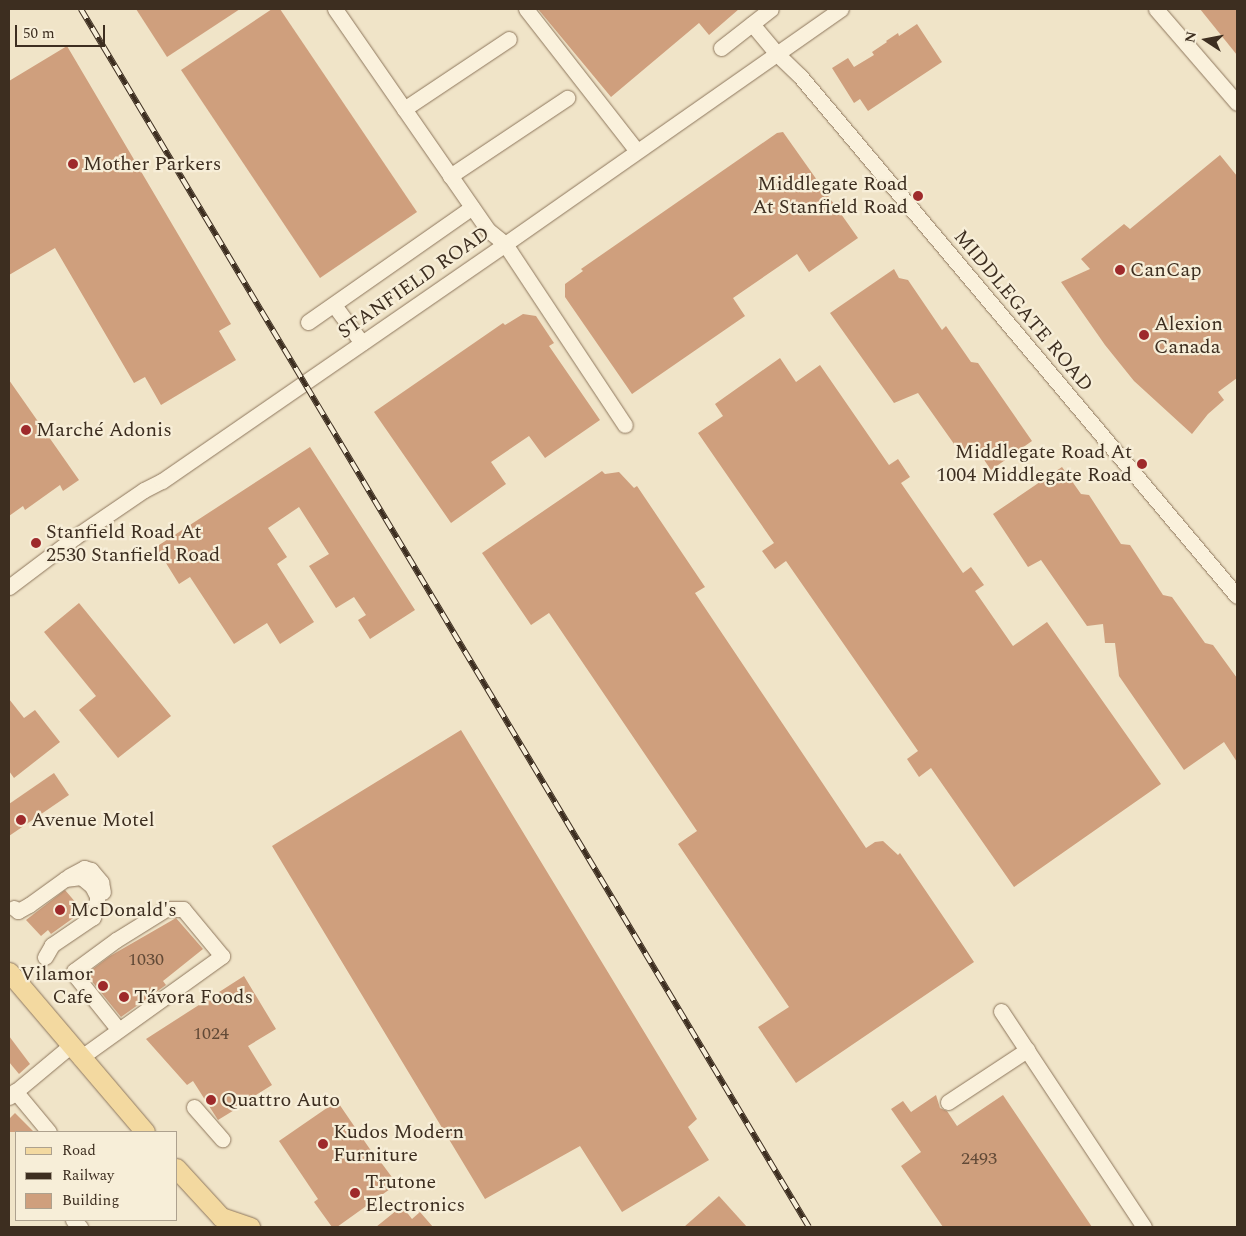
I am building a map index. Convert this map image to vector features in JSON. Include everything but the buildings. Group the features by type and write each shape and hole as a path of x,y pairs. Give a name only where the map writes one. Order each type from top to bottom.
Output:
{"main road":[{"path":"9,972 75,1052 144,1131"},
{"path":"178,1170 222,1222 250,1227"}],"street":[{"path":"335,9 488,230 506,244 625,425"},
{"path":"526,9 637,152"},
{"path":"721,48 771,9"},
{"name":"STANFIELD ROAD","path":"9,587 75,537 144,490 162,481 506,244 841,9"},
{"path":"1156,9 1237,103"},
{"name":"MIDDLEGATE ROAD","path":"752,24 776,53 800,76 1237,596"},
{"path":"404,109 509,39"},
{"path":"450,176 567,98"},
{"path":"308,322 472,207"},
{"path":"334,305 362,343"},
{"path":"14,908 18,910 29,905 65,879 81,877 92,886 97,896 96,912 93,917 52,945 45,957"},
{"path":"48,1131 12,1094 75,1052 118,1029 222,956 183,909 166,909 116,940 74,971 74,974 118,1029"},
{"path":"1001,1011 1144,1227"},
{"path":"948,1102 1027,1050"},
{"path":"194,1107 222,1138"}],"railway":[{"path":"81,9 809,1227"}],"place":[{"name":"Mother Parkers","path":"73,164"},
{"name":"Middlegate Road At Stanfield Road","path":"918,196"},
{"name":"CanCap","path":"1120,270"},
{"name":"Alexion Canada","path":"1144,335"},
{"name":"Marché Adonis","path":"26,430"},
{"name":"Middlegate Road At 1004 Middlegate Road","path":"1142,464"},
{"name":"Stanfield Road At 2530 Stanfield Road","path":"36,543"},
{"name":"Avenue Motel","path":"21,820"},
{"name":"McDonald's","path":"60,910"},
{"name":"Vilamor Cafe","path":"103,986"},
{"name":"Távora Foods","path":"124,997"},
{"name":"Quattro Auto","path":"211,1100"},
{"name":"Kudos Modern Furniture","path":"323,1144"},
{"name":"Trutone Electronics","path":"355,1193"}]}
